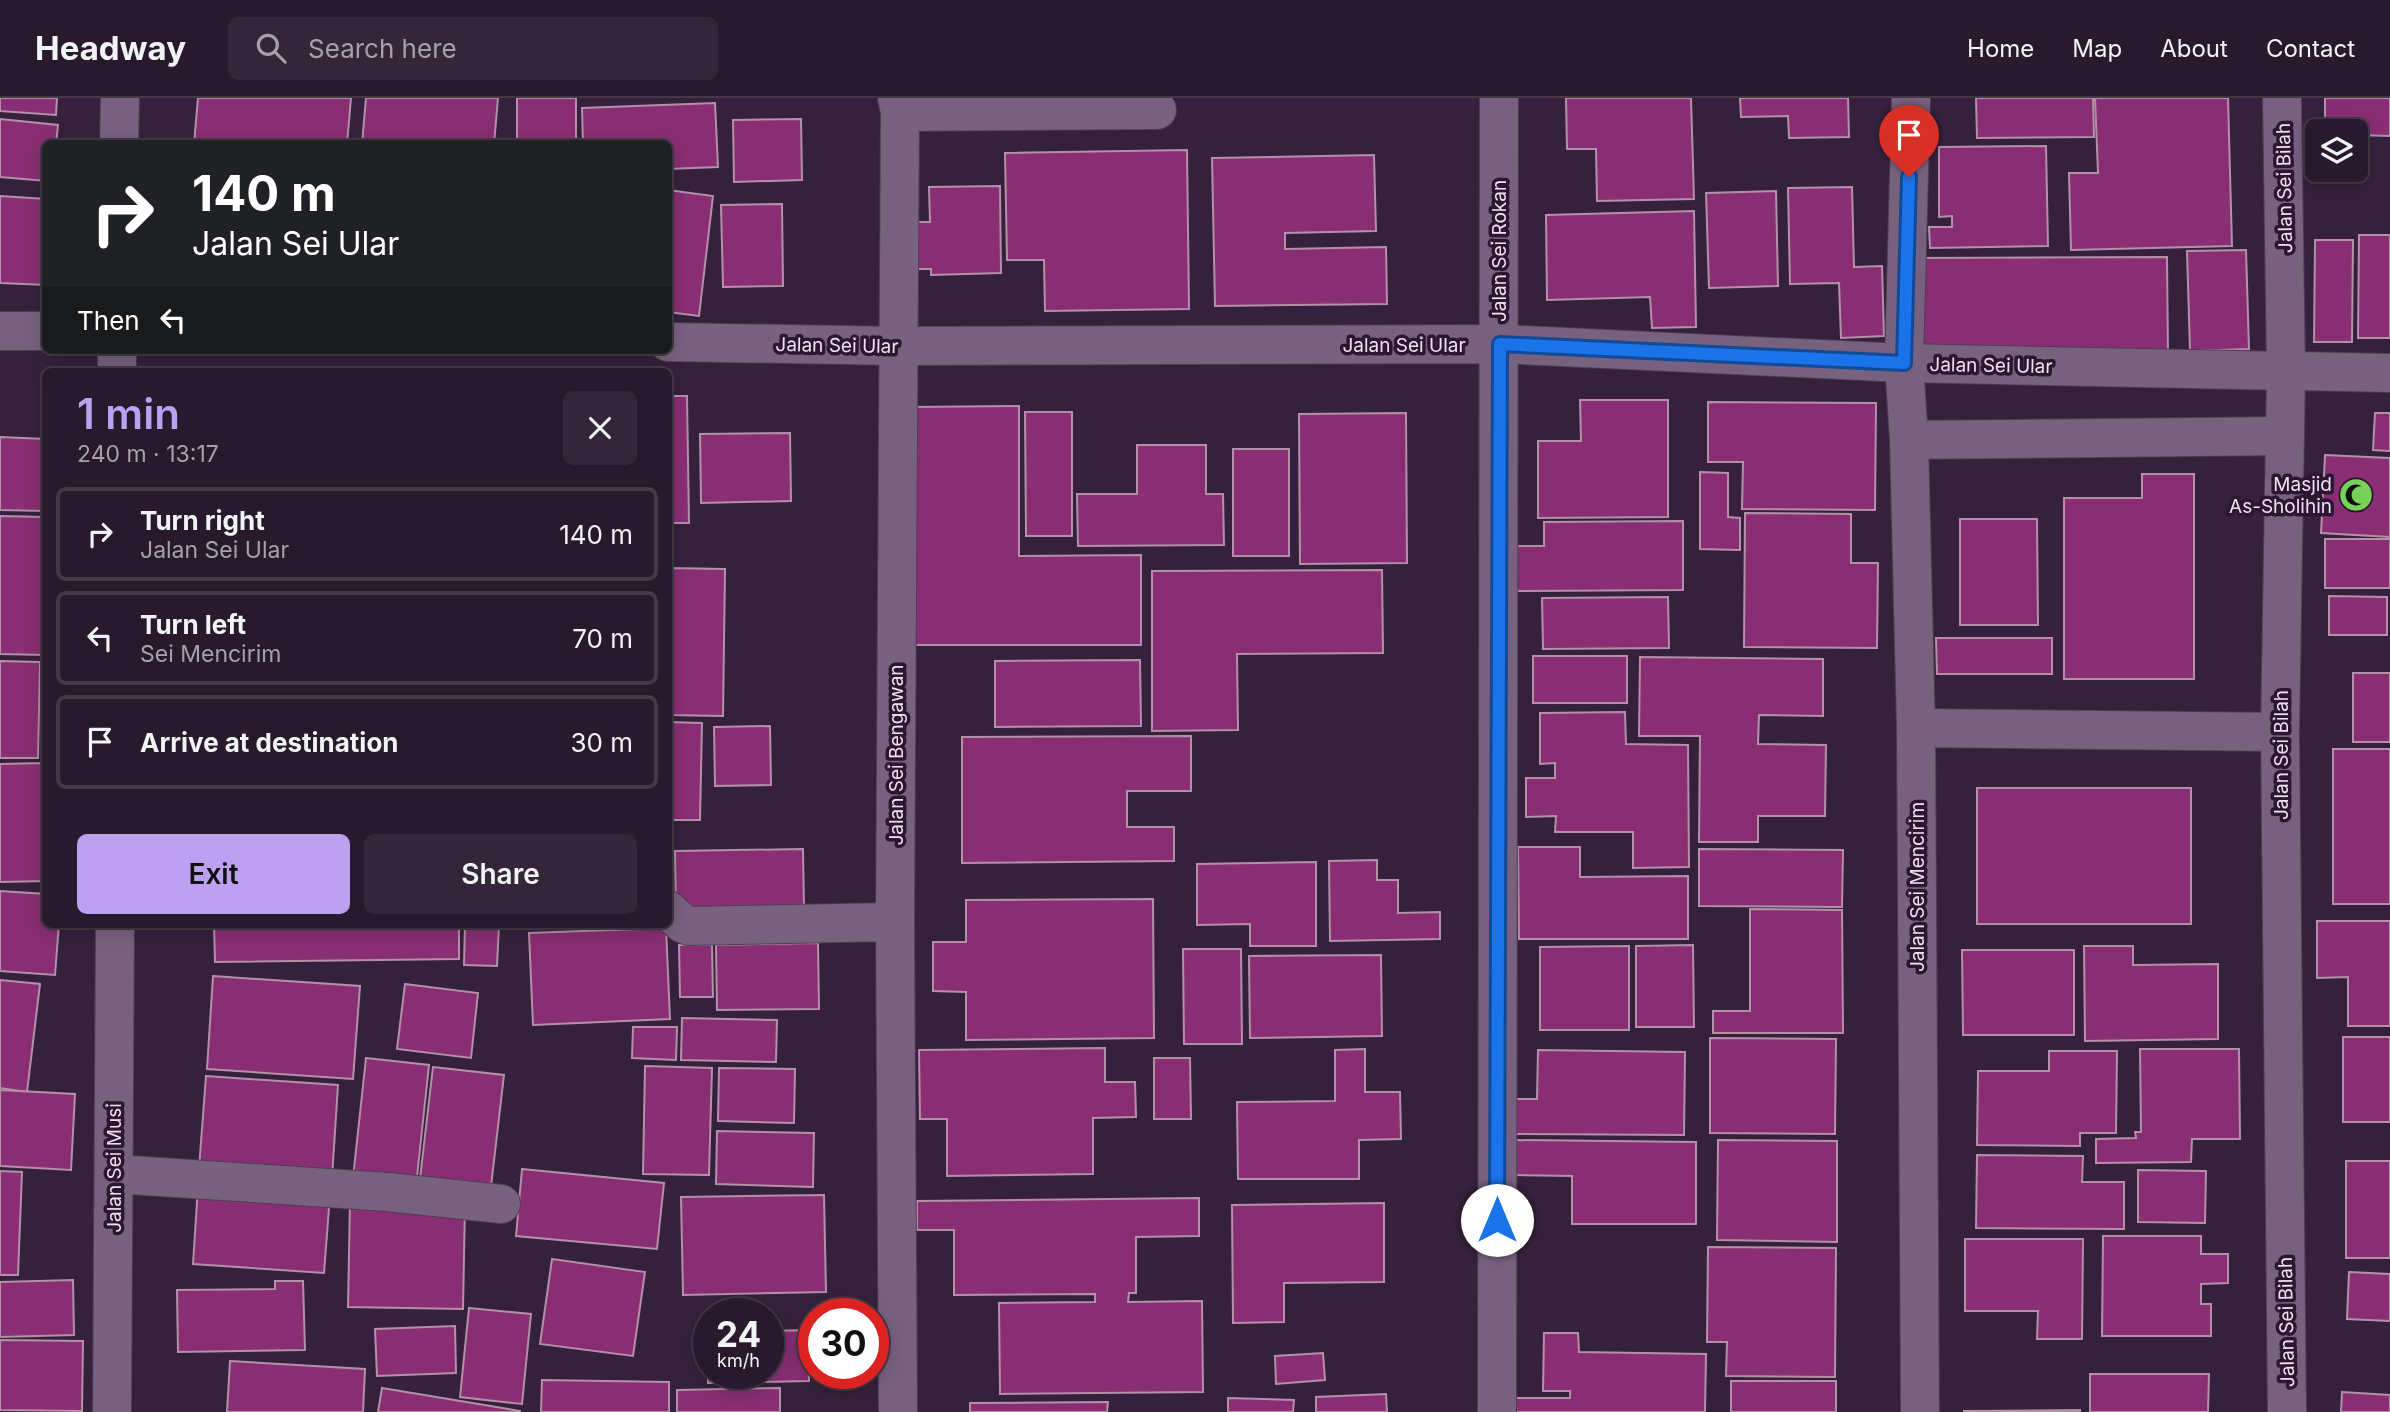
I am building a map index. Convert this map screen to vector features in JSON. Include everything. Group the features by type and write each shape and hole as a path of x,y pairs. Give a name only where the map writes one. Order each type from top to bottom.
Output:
{"street":[{"path":"119,140 120,98"},
{"name":"Jalan Sei Rokan","path":"1497,1412 1499,98"},
{"name":"Jalan Sei Mencirim","path":"1912,98 1904,363 1909,440 1916,728 1920,1412"},
{"name":"Jalan Sei Bilah","path":"2282,98 2286,372 2280,732 2287,1412"},
{"path":"898,105 1157,110"},
{"name":"Jalan Sei Bengawan","path":"898,105 900,346 895,922 898,1412"},
{"path":"0,331 42,331"},
{"name":"Jalan Sei Ular","path":"672,342 900,346 1500,344 1904,363 2390,373"},
{"path":"1909,440 2285,436"},
{"path":"1916,728 2280,732"},
{"path":"672,914 689,926 895,922"},
{"name":"Jalan Sei Musi","path":"112,1412 115,928"},
{"path":"115,1174 388,1192 501,1204"}],"building":[{"path":"0,98 57,98 56,115 0,111"},
{"path":"198,98 351,98 347,140 194,140"},
{"path":"366,98 498,98 494,140 362,140"},
{"path":"517,98 576,98 576,140 517,140"},
{"path":"1566,98 1691,98 1694,199 1597,201 1596,149 1567,149"},
{"path":"1740,98 1848,98 1849,137 1789,138 1788,116 1741,117"},
{"path":"1976,98 2093,98 2094,137 1977,138"},
{"path":"2095,98 2228,98 2232,246 2071,250 2069,173 2098,173"},
{"path":"2325,98 2390,98 2390,136 2368,135 2368,119 2325,119"},
{"path":"715,103 718,167 672,169 672,140 583,140 582,108"},
{"path":"0,119 58,125 56,140 42,140 42,181 0,177"},
{"path":"801,119 802,180 734,182 733,120"},
{"path":"2046,146 2048,246 1930,248 1929,227 1952,227 1952,216 1939,217 1939,147"},
{"path":"1187,150 1189,309 1045,311 1044,260 1007,260 1005,153"},
{"path":"1374,155 1376,231 1285,233 1285,249 1386,247 1387,304 1215,306 1212,158"},
{"path":"1000,186 1001,273 931,275 931,269 912,269 911,222 930,222 929,187"},
{"path":"1852,187 1854,267 1882,266 1884,336 1841,338 1839,283 1790,284 1788,188"},
{"path":"672,191 713,196 699,316 672,313"},
{"path":"1776,191 1778,286 1709,288 1706,193"},
{"path":"0,196 42,199 42,285 0,283"},
{"path":"782,204 783,286 723,287 721,205"},
{"path":"1694,211 1696,327 1652,328 1650,297 1547,300 1546,215"},
{"path":"2359,235 2390,235 2390,338 2358,338"},
{"path":"2315,240 2353,240 2352,342 2314,342"},
{"path":"2246,250 2249,349 2190,351 2187,251"},
{"path":"2167,257 2168,356 1918,358 1917,258"},
{"path":"672,396 687,396 689,523 672,523"},
{"path":"1580,400 1668,400 1668,517 1538,518 1538,441 1581,441"},
{"path":"1708,402 1876,403 1875,510 1742,509 1743,462 1708,462"},
{"path":"1019,406 1019,556 1141,555 1141,645 908,645 907,407"},
{"path":"1025,412 1072,412 1072,536 1026,536"},
{"path":"1406,413 1407,563 1300,564 1299,414"},
{"path":"2375,413 2390,413 2390,451 2373,450"},
{"path":"790,433 791,501 701,503 700,434"},
{"path":"0,437 42,439 42,511 0,510"},
{"path":"1137,445 1206,445 1206,494 1223,494 1224,545 1078,546 1077,494 1137,494"},
{"path":"1233,449 1289,449 1289,556 1233,556"},
{"name":"Masjid As-Sholihin","path":"2325,455 2390,458 2390,537 2321,533"},
{"path":"1700,472 1728,473 1728,517 1740,518 1740,550 1700,549"},
{"path":"2142,474 2194,474 2194,679 2064,679 2064,498 2142,498"},
{"path":"1745,513 1851,514 1851,563 1878,563 1877,648 1744,647"},
{"path":"0,516 42,517 42,655 0,654"},
{"path":"1960,519 2037,519 2038,625 1960,625"},
{"path":"1683,521 1683,590 1509,591 1509,546 1544,546 1544,522"},
{"path":"2325,539 2390,539 2390,588 2325,588"},
{"path":"672,568 725,569 723,716 672,715"},
{"path":"1382,570 1383,653 1237,654 1238,730 1152,731 1152,571"},
{"path":"2329,596 2387,597 2387,635 2329,635"},
{"path":"1668,597 1669,648 1543,649 1542,598"},
{"path":"1936,638 2052,638 2052,674 1937,674"},
{"path":"1533,656 1627,656 1627,703 1533,703"},
{"path":"1640,657 1823,659 1823,716 1759,715 1758,744 1826,745 1825,816 1758,816 1758,842 1699,842 1700,736 1639,736"},
{"path":"1140,660 1141,726 995,727 995,661"},
{"path":"0,661 40,662 38,758 0,758"},
{"path":"2353,673 2390,673 2390,742 2353,742"},
{"path":"1625,712 1626,744 1688,745 1689,867 1633,868 1633,832 1555,832 1556,816 1526,817 1526,778 1555,778 1555,763 1540,764 1540,713"},
{"path":"672,722 702,723 700,820 672,820"},
{"path":"770,726 771,785 715,786 714,727"},
{"path":"1191,736 1191,791 1127,791 1127,827 1174,827 1174,861 962,863 962,737"},
{"path":"2333,749 2390,749 2390,904 2333,904"},
{"path":"42,763 42,881 0,882 0,764"},
{"path":"1977,788 2191,788 2191,924 1977,924"},
{"path":"1518,847 1580,847 1580,877 1688,876 1688,939 1519,939"},
{"path":"803,849 804,909 676,911 675,851"},
{"path":"1699,849 1843,850 1842,907 1699,906"},
{"path":"1377,860 1377,880 1398,880 1398,913 1440,912 1440,939 1330,941 1329,861"},
{"path":"1316,862 1316,946 1250,946 1250,924 1197,925 1197,864"},
{"path":"0,891 42,894 42,928 59,928 55,975 0,971"},
{"path":"1153,899 1154,1038 966,1040 966,992 933,991 933,942 966,942 966,900"},
{"path":"1750,909 1842,910 1843,1033 1713,1033 1713,1011 1750,1011"},
{"path":"2317,921 2390,921 2390,1026 2348,1026 2348,977 2317,978"},
{"path":"214,928 459,928 459,959 215,962"},
{"path":"465,928 499,928 497,966 464,965"},
{"path":"666,928 670,1019 533,1025 529,933"},
{"path":"818,943 819,1009 717,1010 716,945"},
{"path":"679,945 712,945 713,997 680,997"},
{"path":"1693,945 1694,1027 1636,1027 1636,946"},
{"path":"1629,946 1629,1030 1540,1030 1540,947"},
{"path":"2084,946 2133,946 2133,965 2218,964 2218,1039 2085,1041"},
{"path":"1183,949 1241,949 1242,1044 1184,1044"},
{"path":"1962,950 2074,950 2074,1035 1963,1035"},
{"path":"1381,955 1382,1036 1250,1038 1249,956"},
{"path":"213,976 360,986 353,1079 207,1069"},
{"path":"0,980 40,984 27,1092 0,1088"},
{"path":"405,984 478,993 471,1058 397,1049"},
{"path":"682,1018 777,1020 776,1062 681,1060"},
{"path":"633,1027 677,1027 676,1060 632,1058"},
{"path":"2343,1037 2390,1037 2390,1122 2343,1122"},
{"path":"1710,1038 1836,1039 1835,1134 1710,1133"},
{"path":"1105,1048 1105,1082 1135,1082 1136,1117 1093,1118 1093,1174 947,1176 947,1119 920,1119 919,1050"},
{"path":"1365,1049 1365,1092 1400,1092 1401,1139 1359,1140 1359,1179 1238,1179 1237,1102 1335,1101 1335,1050"},
{"path":"2140,1049 2239,1049 2240,1139 2192,1139 2191,1162 2096,1163 2096,1139 2136,1138 2135,1132 2141,1132"},
{"path":"1538,1050 1685,1052 1684,1135 1511,1134 1511,1099 1537,1099"},
{"path":"2049,1051 2117,1051 2116,1133 2080,1133 2080,1146 1977,1145 1978,1071 2049,1071"},
{"path":"366,1058 429,1065 416,1186 353,1178"},
{"path":"1154,1058 1190,1058 1191,1119 1154,1119"},
{"path":"645,1066 712,1068 709,1175 643,1174"},
{"path":"433,1067 504,1075 490,1195 419,1187"},
{"path":"719,1068 795,1069 794,1123 718,1121"},
{"path":"206,1076 338,1085 332,1178 199,1168"},
{"path":"0,1090 75,1094 71,1170 0,1166"},
{"path":"717,1131 814,1133 813,1187 716,1184"},
{"path":"1514,1140 1696,1142 1696,1224 1572,1224 1572,1176 1513,1175"},
{"path":"1718,1140 1837,1141 1837,1242 1717,1240"},
{"path":"1977,1155 2083,1156 2082,1182 2124,1182 2124,1229 1976,1228"},
{"path":"2346,1161 2390,1161 2390,1258 2346,1258"},
{"path":"522,1169 664,1183 657,1249 516,1236"},
{"path":"2138,1170 2206,1171 2205,1223 2138,1222"},
{"path":"0,1171 22,1172 18,1275 0,1275"},
{"path":"198,1186 330,1195 324,1273 193,1264"},
{"path":"824,1195 826,1292 683,1295 681,1197"},
{"path":"1199,1198 1199,1236 1136,1237 1136,1293 1129,1293 1128,1302 1202,1301 1203,1392 1000,1394 999,1303 1095,1302 1095,1294 954,1295 954,1230 917,1230 917,1201"},
{"path":"350,1202 465,1204 463,1309 348,1307"},
{"path":"1384,1203 1384,1282 1284,1283 1284,1322 1233,1323 1232,1205"},
{"path":"2103,1236 2201,1236 2201,1254 2228,1254 2228,1283 2201,1284 2201,1304 2211,1304 2211,1336 2102,1336"},
{"path":"1965,1239 2083,1239 2082,1339 2037,1339 2038,1311 1965,1311"},
{"path":"1708,1247 1836,1248 1835,1377 1726,1376 1727,1342 1707,1342"},
{"path":"552,1259 645,1272 633,1356 540,1344"},
{"path":"2349,1272 2390,1274 2390,1321 2347,1319"},
{"path":"73,1280 74,1335 0,1337 0,1282"},
{"path":"275,1281 303,1281 305,1350 178,1352 177,1290 275,1289"},
{"path":"469,1308 531,1314 522,1404 460,1397"},
{"path":"455,1326 456,1373 377,1376 375,1329"},
{"path":"798,1330 798,1381 784,1381 784,1331"},
{"path":"1544,1333 1578,1333 1579,1352 1706,1354 1705,1412 1511,1412 1511,1398 1570,1398 1570,1391 1543,1391"},
{"path":"0,1340 83,1341 82,1411 0,1410"},
{"path":"1323,1353 1325,1380 1276,1384 1275,1356"},
{"path":"230,1361 365,1369 363,1412 227,1412"},
{"path":"2090,1374 2209,1374 2208,1412 2090,1412"},
{"path":"542,1380 669,1382 669,1412 541,1412"},
{"path":"1731,1381 1836,1381 1836,1412 1731,1412"},
{"path":"382,1388 520,1411 520,1412 378,1412"},
{"path":"780,1389 780,1412 677,1412 677,1390"},
{"path":"2342,1392 2390,1395 2390,1412 2341,1412"},
{"path":"1386,1394 1387,1412 1316,1412 1316,1397"},
{"path":"1228,1398 1294,1400 1293,1412 1228,1412"},
{"path":"1108,1402 1107,1412 970,1412 970,1403"},
{"path":"1964,1411 2080,1412 1964,1412"}],"place":[{"name":"Masjid As-Sholihin","path":"2356,495"}],"route":[{"path":"1497,1220 1500,344 1904,363 1909,177"}]}
